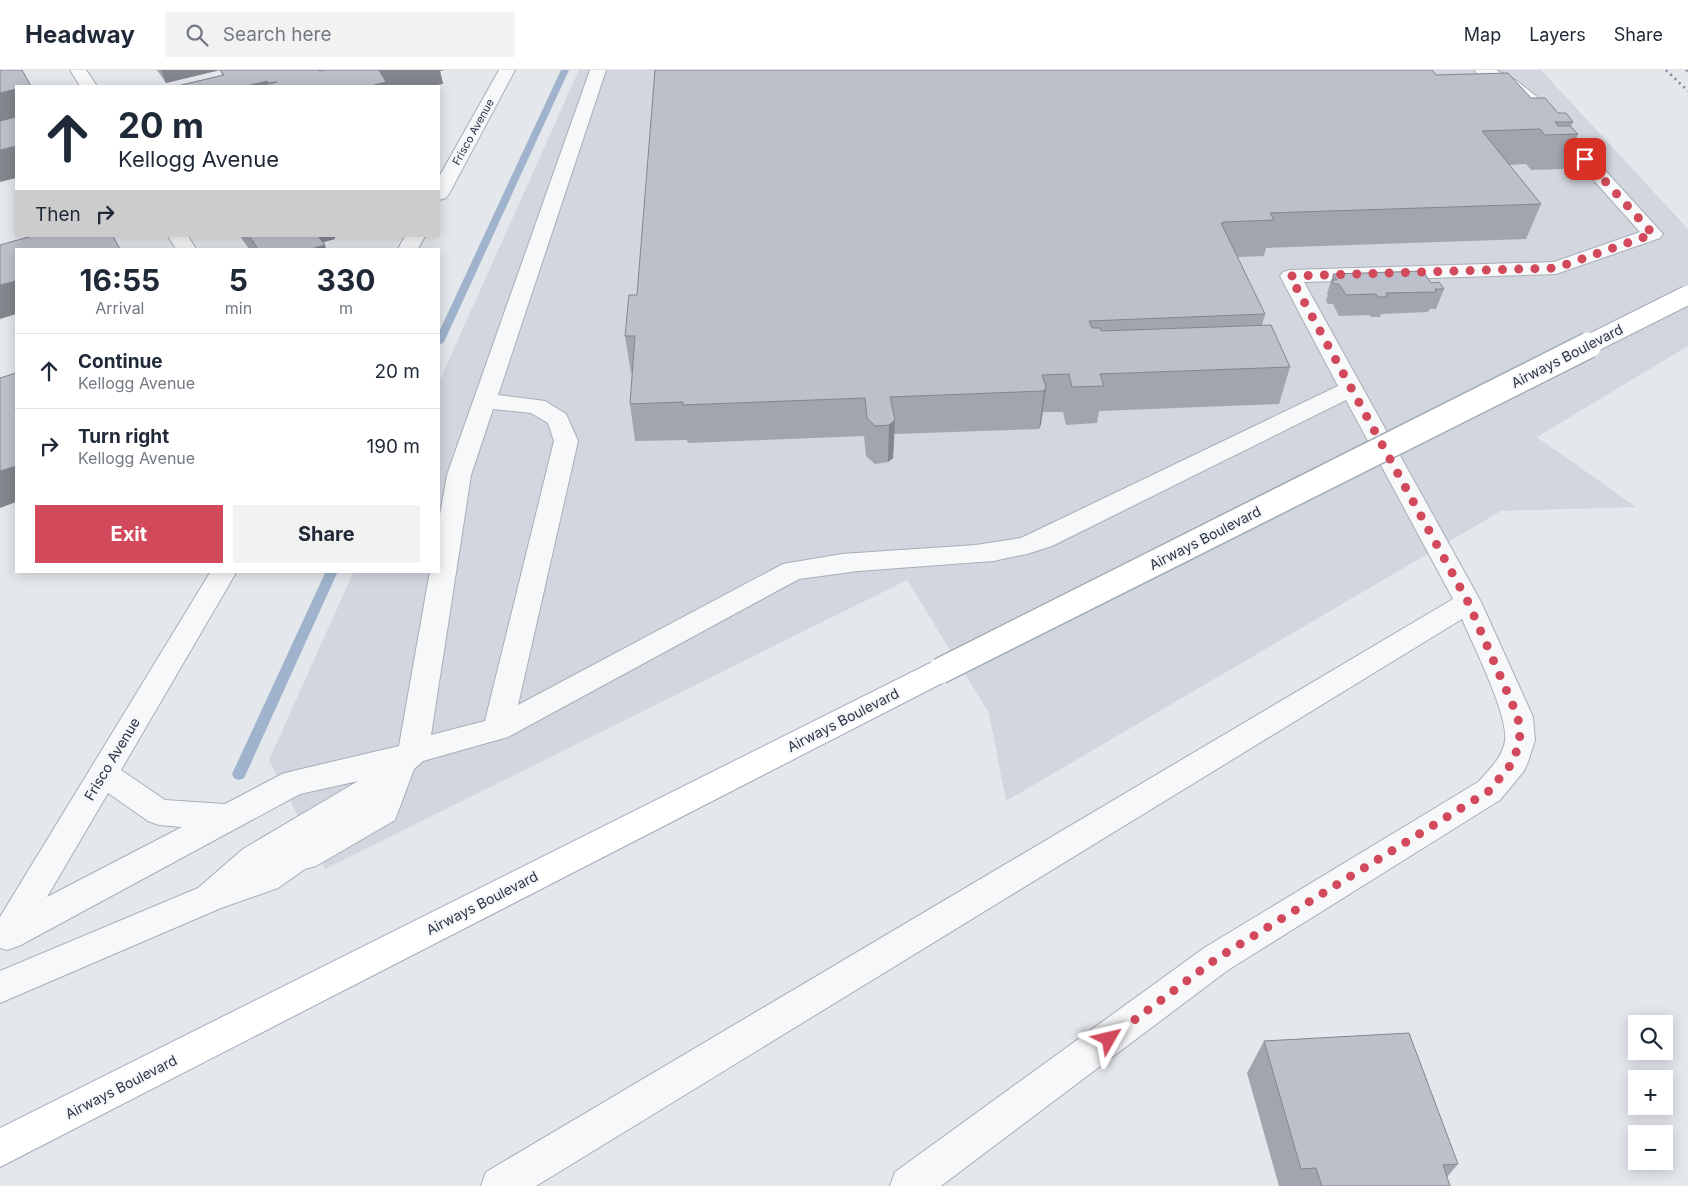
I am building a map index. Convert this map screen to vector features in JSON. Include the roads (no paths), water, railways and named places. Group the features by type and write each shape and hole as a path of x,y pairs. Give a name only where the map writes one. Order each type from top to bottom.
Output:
{"main road":[{"name":"Airways Boulevard","path":"0,1148 940,671 1688,295"}],"street":[{"path":"78,70 87,85"},
{"name":"Frisco Avenue","path":"440,192 507,70"},
{"path":"0,987 210,898 267,878 384,811 408,756 459,474 598,70"},
{"path":"909,1186 1216,959 1489,791 1513,762 1520,740 1518,717 1468,602 1290,276 1556,268 1653,234 1535,104 1511,85 1483,70"},
{"path":"179,237 185,248"},
{"path":"3,941 293,783 408,756 498,729 792,571 834,563 1009,551 1043,541 1058,531 1352,388"},
{"path":"484,401 537,406 558,419 566,441 498,729"},
{"name":"Frisco Avenue","path":"3,941 223,573"},
{"path":"500,1186 1468,602"},
{"path":"210,898 254,859 367,792 408,756"},
{"path":"104,772 159,812 228,817"}],"waterway":[{"path":"440,340 565,70"},
{"path":"239,774 331,573"}],"railway":[{"path":"1666,70 1688,91"}]}
